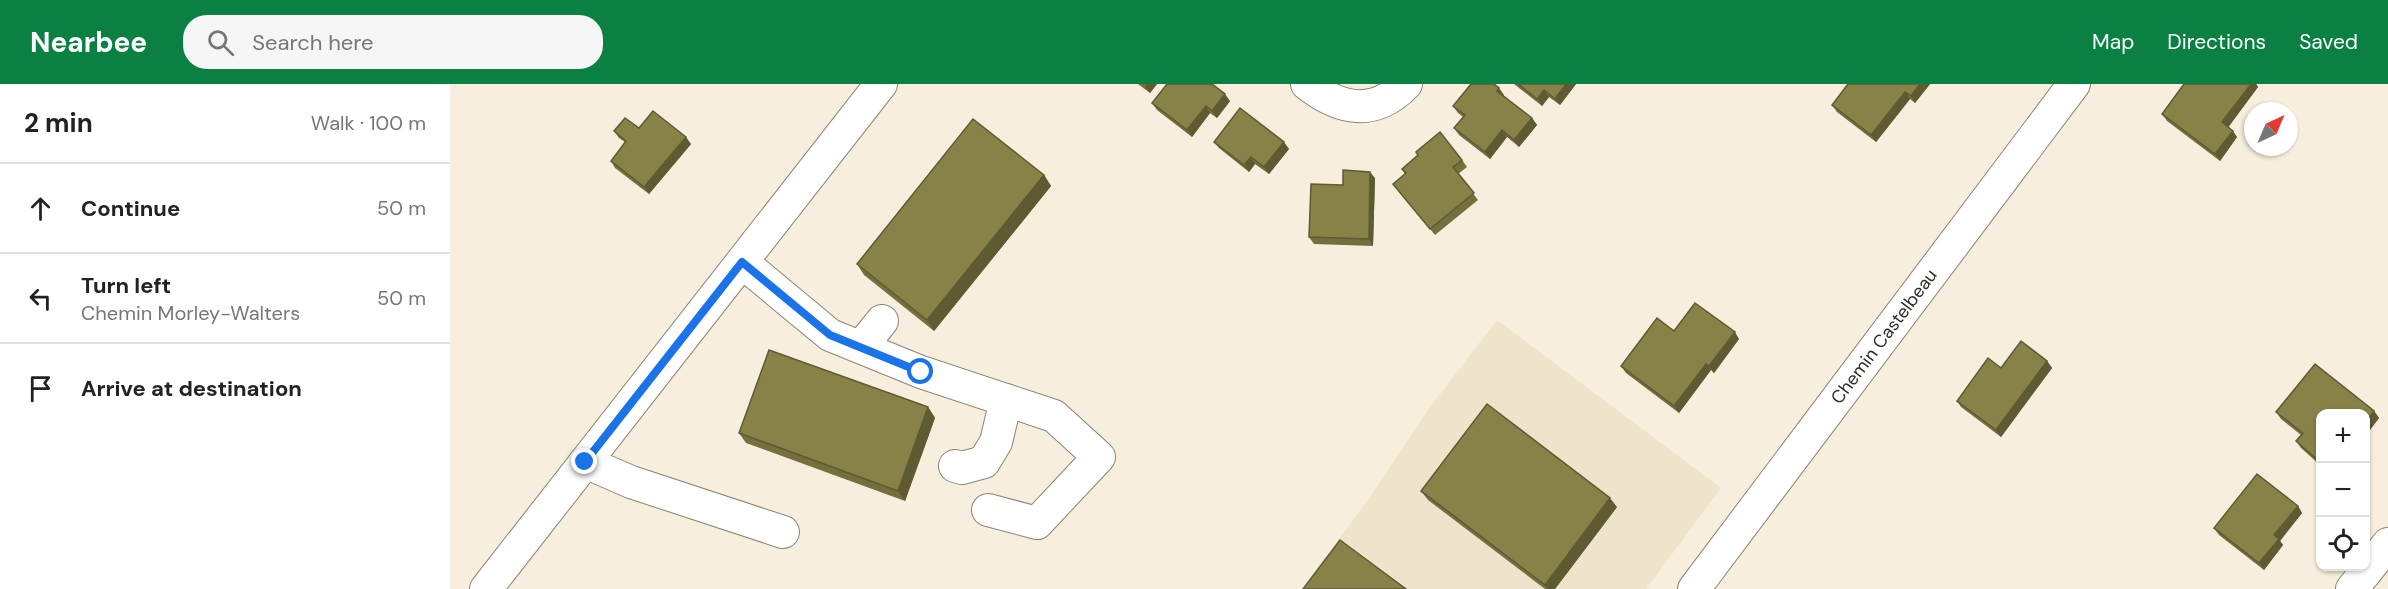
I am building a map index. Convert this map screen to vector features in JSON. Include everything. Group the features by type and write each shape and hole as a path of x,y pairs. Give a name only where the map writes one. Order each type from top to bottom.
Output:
{"street":[{"path":"486,589 881,84"},
{"path":"1307,84 1326,99 1355,107 1388,100 1406,84"},
{"name":"Chemin Castelbeau","path":"1694,589 2074,84"},
{"path":"742,262 830,335 921,372 1054,416 1099,458 1037,523 988,510"},
{"path":"861,347 882,321"},
{"path":"956,466 962,468 984,462 996,442 1006,400"},
{"path":"585,462 631,482 783,532"},
{"path":"2352,589 2388,544"}],"shaded area":[{"path":"1497,320 1721,488 1646,589 1302,589 1367,501 1431,406"}],"building":[{"path":"1167,84 1212,84 1225,94 1212,111 1206,106 1187,130 1152,103"},
{"path":"1471,84 1494,84 1499,88 1497,91 1532,118 1514,140 1502,130 1485,152 1454,128 1465,115 1453,106"},
{"path":"1518,84 1566,84 1555,99 1544,90 1537,99"},
{"path":"1848,84 1920,84 1911,96 1905,92 1871,135 1832,105"},
{"path":"2184,84 2251,84 2222,122 2233,131 2215,154 2162,114"},
{"path":"1240,108 1284,142 1264,167 1251,157 1244,165 1214,142"},
{"path":"653,111 686,137 644,187 611,161 626,141 614,131 625,118 639,128"},
{"path":"973,119 1044,175 927,320 857,264"},
{"path":"1440,132 1462,160 1453,167 1474,193 1430,229 1393,184 1406,173 1402,169 1418,155 1416,152"},
{"path":"1343,170 1370,172 1369,239 1309,237 1311,184 1343,185"},
{"path":"1695,303 1735,332 1709,366 1706,364 1674,406 1621,366 1657,318 1674,331"},
{"path":"2021,341 2047,361 1996,430 1957,401 1988,358 2001,368"},
{"path":"769,350 928,407 898,491 739,433"},
{"path":"2315,364 2374,411 2370,416 2370,409 2316,409 2316,458 2296,441 2303,433 2276,412"},
{"path":"1487,404 1610,498 1545,585 1421,491"},
{"path":"2257,474 2298,506 2274,535 2279,539 2259,563 2214,528"},
{"path":"1340,540 1406,589 1303,589"}],"route":[{"path":"585,462 742,262 830,335 921,372"}]}
